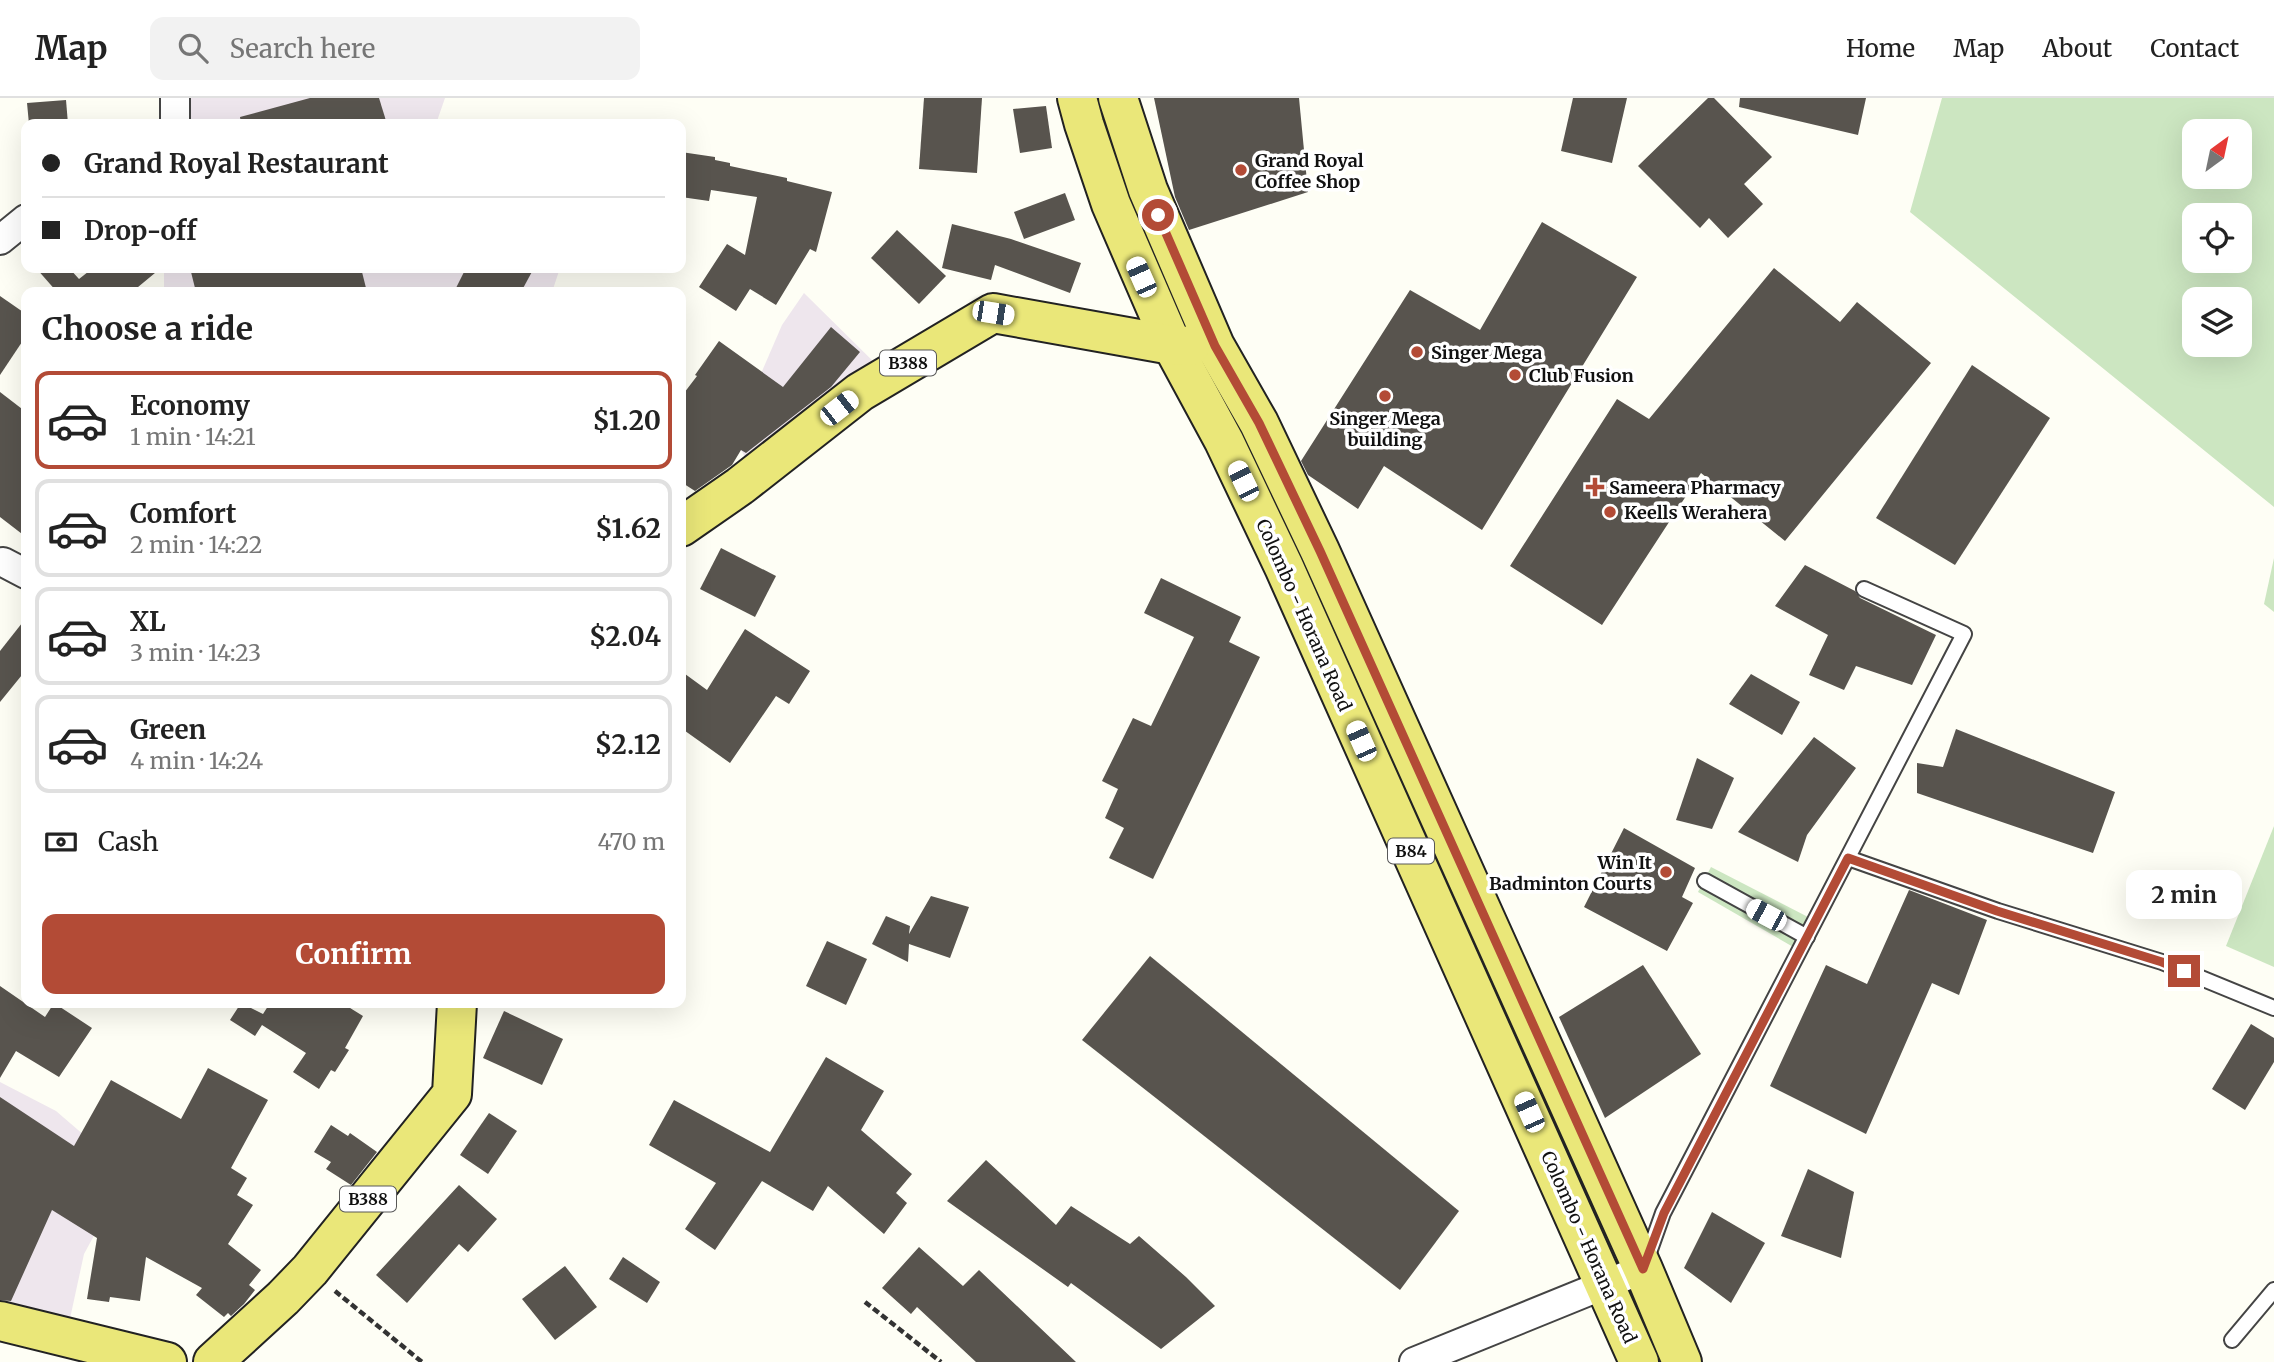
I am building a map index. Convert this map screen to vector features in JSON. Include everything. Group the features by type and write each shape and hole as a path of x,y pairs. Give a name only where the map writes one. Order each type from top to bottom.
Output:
{"main road":[{"name":"Colombo - Horana Road","path":"1077,98 1111,204 1172,345 1229,452 1639,1362"},
{"name":"B84","path":"1118,98 1149,190 1215,346 1259,423 1387,700 1643,1269 1682,1362"},
{"name":"B388","path":"686,524 740,486 860,392 993,313 1172,345"},
{"path":"1172,345 1215,346"},
{"path":"1350,716 1387,700"},
{"name":"B388","path":"213,1362 310,1270 452,1094 457,1008"},
{"path":"0,1321 167,1362"}],"street":[{"path":"175,98 175,119"},
{"path":"0,240 21,223"},
{"path":"1414,1362 1607,1286 1643,1269"}],"lane":[{"path":"1643,1269 1664,1213 1964,635 1864,589"},
{"path":"1848,858 1997,911 2162,962 2274,1008"},
{"path":"1704,881 1807,937"},
{"path":"2232,1340 2274,1290"}],"path":[{"path":"310,1270 422,1362"},
{"path":"865,1302 941,1362"}],"shaded area":[{"path":"175,98 445,98 438,119 175,119"},
{"path":"164,273 558,273 554,287 164,287"},
{"path":"804,293 888,376 754,475 734,436 782,325"},
{"path":"0,1082 56,1111 128,1173 84,1254 66,1337 0,1321"}],"green space":[{"path":"1942,98 2274,98 2274,507 1910,212"},
{"path":"2274,558 2274,612 2264,604"},
{"path":"2274,826 2274,967 2226,946"},
{"path":"1711,867 1808,917 1795,948 1698,892"}],"building":[{"path":"310,98 379,98 385,119 240,119"},
{"path":"924,98 982,98 977,173 919,169"},
{"path":"1154,98 1299,98 1308,192 1189,230 1175,197"},
{"path":"1573,98 1627,98 1612,163 1561,151"},
{"path":"1708,98 1714,98 1772,157 1744,184 1763,204 1728,238 1709,218 1700,228 1638,166"},
{"path":"1740,98 1866,98 1858,135 1739,107"},
{"path":"66,100 68,119 29,119 27,103"},
{"path":"1046,106 1052,148 1020,153 1013,109"},
{"path":"686,153 715,157 715,160 730,163 730,166 787,178 787,181 832,192 816,252 810,249 776,305 750,289 736,311 699,287 727,244 745,255 757,197 711,190 709,201 686,198"},
{"path":"1065,193 1075,220 1024,239 1014,212"},
{"name":"Club Fusion","path":"1542,222 1637,277 1482,530 1384,466 1358,509 1308,475 1301,461 1410,290 1480,330"},
{"path":"952,224 1011,239 1081,263 1070,293 995,265 991,280 942,268"},
{"path":"897,230 946,276 919,304 871,258"},
{"path":"1774,268 1840,322 1857,302 1931,363 1785,541 1701,473 1602,625 1510,566 1617,399 1649,419"},
{"path":"40,273 74,273 79,279 87,273 155,273 138,287 53,287"},
{"path":"191,273 362,273 366,287 195,287"},
{"path":"464,273 531,273 524,287 456,287"},
{"path":"0,296 21,311 21,344 0,375"},
{"path":"831,327 860,352 831,387 746,453 741,450 732,465 695,491 686,485 686,390 719,341 783,387"},
{"path":"1972,365 2050,418 1955,565 1876,518"},
{"path":"0,392 21,408 21,533 0,517"},
{"path":"721,548 776,576 755,617 700,589"},
{"path":"1805,565 1855,591 1860,598 1936,635 1912,685 1856,666 1844,690 1809,675 1828,635 1775,606"},
{"path":"1161,578 1241,617 1229,642 1260,657 1153,879 1109,858 1124,828 1105,818 1118,789 1102,781 1133,718 1151,726 1194,637 1144,613"},
{"path":"21,624 21,676 0,702 0,651"},
{"path":"745,629 810,671 789,704 776,696 730,763 686,732 686,675 707,690"},
{"path":"1751,674 1800,702 1782,735 1729,704"},
{"path":"1956,729 2115,792 2093,853 1917,793 1917,763 1943,767"},
{"path":"1814,737 1856,768 1807,835 1798,862 1738,832"},
{"path":"1697,758 1734,778 1712,829 1676,820"},
{"path":"1624,828 1695,868 1682,897 1693,903 1667,951 1584,907"},
{"path":"1909,890 1987,920 1959,995 1932,983 1866,1134 1770,1086 1826,965 1867,984"},
{"path":"931,896 969,907 950,958 909,944 908,962 872,944 886,916 910,926 909,934"},
{"path":"827,941 867,959 846,1005 806,986"},
{"path":"1150,956 1459,1211 1400,1290 1082,1040"},
{"path":"1643,965 1701,1054 1605,1118 1559,1017"},
{"path":"0,986 21,1000 21,1008 32,1008 45,1017 51,1008 62,1008 92,1028 59,1077 16,1051 0,1078"},
{"path":"238,1008 251,1008 263,1014 267,1008 350,1008 363,1016 345,1048 349,1050 335,1072 331,1070 319,1089 293,1072 306,1053 262,1025 255,1036 230,1020"},
{"path":"504,1011 563,1039 542,1085 483,1058"},
{"path":"2251,1024 2274,1038 2274,1062 2245,1110 2212,1089"},
{"path":"826,1057 884,1091 861,1130 912,1174 896,1193 907,1203 884,1234 828,1186 813,1211 762,1181 715,1250 685,1229 716,1183 649,1145 674,1100 770,1152"},
{"path":"208,1068 268,1100 231,1168 247,1178 237,1195 253,1205 228,1244 261,1270 249,1285 255,1290 244,1304 231,1316 228,1313 224,1317 196,1295 202,1288 146,1257 140,1301 110,1297 109,1302 87,1299 97,1238 52,1210 11,1301 0,1300 0,1097 74,1146 111,1080 181,1119"},
{"path":"489,1113 517,1131 488,1174 460,1155"},
{"path":"331,1125 348,1136 350,1133 377,1152 351,1185 326,1169 331,1162 314,1152"},
{"path":"986,1160 1056,1225 1071,1206 1130,1244 1139,1236 1215,1306 1161,1349 1071,1283 1068,1287 947,1201"},
{"path":"1808,1169 1854,1192 1841,1258 1781,1236"},
{"path":"459,1185 497,1219 468,1252 459,1244 407,1303 376,1275"},
{"path":"1712,1212 1765,1243 1731,1303 1684,1268"},
{"path":"919,1247 963,1286 979,1270 1076,1362 976,1362 917,1307 911,1314 882,1288"},
{"path":"623,1257 660,1282 647,1303 609,1279"},
{"path":"565,1266 597,1307 555,1340 522,1299"}],"place":[{"name":"Grand Royal Coffee Shop","path":"1241,170"},
{"name":"Singer Mega","path":"1417,352"},
{"name":"Club Fusion","path":"1515,375"},
{"name":"Singer Mega building","path":"1385,396"},
{"name":"Sameera Pharmacy","path":"1595,487"},
{"name":"Keells Werahera","path":"1610,512"},
{"name":"Win It Badminton Courts","path":"1666,872"}],"route":[{"path":"1158,215 1215,346 1259,423 1320,551 1643,1269 1664,1213 1848,858 1997,911 2184,971"}]}
